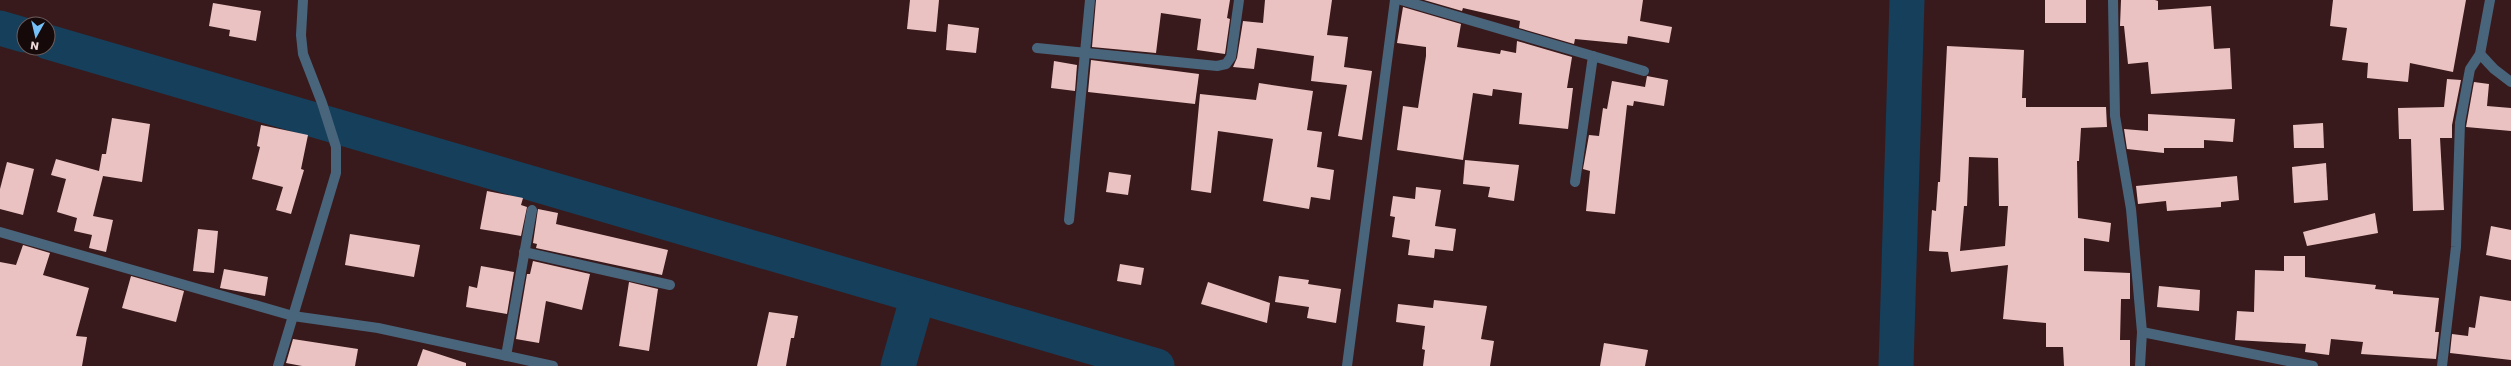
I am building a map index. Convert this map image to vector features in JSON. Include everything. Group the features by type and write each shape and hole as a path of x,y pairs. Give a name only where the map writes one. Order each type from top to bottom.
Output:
{"street":[{"path":"278,366 336,173 336,147 322,103 303,54 301,35 303,0"},
{"path":"1069,220 1090,0"},
{"path":"1037,48 1217,66 1226,64 1231,57 1239,0"},
{"path":"1347,366 1395,0"},
{"path":"1401,0 1644,71"},
{"path":"2112,0 2115,116 2130,210 2142,332 2140,366"},
{"path":"2442,366 2456,247 2460,123 2470,69 2480,54 2490,0"},
{"path":"2480,54 2494,69 2511,82"},
{"path":"1575,182 1593,56"},
{"path":"506,356 532,210"},
{"path":"0,232 294,316 378,328 553,366"},
{"path":"524,252 670,285"},
{"path":"2142,332 2313,366"}],"building":[{"path":"910,0 939,0 936,32 907,29"},
{"path":"1096,0 1230,0 1227,18 1230,19 1225,54 1197,50 1201,19 1161,13 1156,53 1092,47"},
{"path":"1265,0 1332,0 1327,35 1348,37 1344,67 1372,71 1362,140 1338,136 1347,85 1311,81 1314,56 1257,48 1254,69 1233,67 1237,58 1243,21 1263,23"},
{"path":"1424,0 1643,0 1640,21 1672,27 1669,43 1628,36 1627,44 1575,39 1574,44 1519,28 1520,21 1463,8 1462,11"},
{"path":"2045,0 2086,0 2086,23 2045,23"},
{"path":"2121,0 2155,0 2158,1 2158,10 2211,6 2214,49 2230,48 2232,89 2151,94 2148,62 2128,64 2124,26 2120,26"},
{"path":"2333,0 2466,0 2453,72 2410,63 2408,82 2367,78 2368,63 2342,60 2347,28 2330,26"},
{"path":"213,3 261,11 256,41 229,36 230,30 209,26"},
{"path":"1403,7 1461,24 1457,47 1500,54 1501,50 1516,53 1517,41 1572,57 1567,88 1573,88 1568,129 1519,124 1522,93 1493,89 1492,96 1473,93 1463,160 1397,150 1403,106 1418,108 1426,56 1426,47 1397,43"},
{"path":"948,24 979,28 976,53 946,50"},
{"path":"1947,46 2024,50 2022,98 2026,98 2026,107 2106,107 2107,127 2081,128 2079,161 2077,161 2078,218 2111,223 2109,242 2084,238 2084,271 2130,273 2130,299 2121,299 2120,340 2130,340 2130,366 2064,366 2063,347 2046,347 2046,323 2003,319 2008,265 1951,272 1948,252 1929,251 1932,210 1936,211 1938,182 1940,182","holes":["1969,157 1998,158 1999,206 2008,206 2005,246 1960,251 1964,206 1967,206"]},
{"path":"1091,60 1199,74 1195,104 1088,92"},
{"path":"1054,61 1077,65 1075,91 1051,88"},
{"path":"1647,76 1668,80 1664,106 1634,101 1633,106 1627,105 1615,214 1586,211 1590,171 1583,169 1589,135 1599,136 1603,108 1607,109 1612,81 1645,87"},
{"path":"2447,79 2461,80 2452,125 2452,138 2440,138 2444,210 2413,211 2411,139 2399,139 2398,108 2444,107"},
{"path":"2474,82 2489,84 2487,106 2511,108 2511,131 2466,127"},
{"path":"1259,83 1313,91 1307,130 1322,132 1317,167 1334,170 1330,200 1311,197 1309,209 1263,201 1273,139 1218,131 1211,193 1191,190 1200,94 1256,100"},
{"path":"2148,114 2235,119 2233,142 2204,140 2204,148 2164,148 2164,153 2127,149 2124,129 2148,131"},
{"path":"112,118 150,124 142,182 103,176 93,216 113,220 106,252 89,248 92,235 74,231 77,218 57,212 66,179 51,175 56,159 99,171 102,154 106,154"},
{"path":"2323,123 2324,148 2294,148 2293,125"},
{"path":"261,125 308,135 301,169 304,170 291,214 276,210 283,187 252,179 260,147 257,146"},
{"path":"1465,160 1519,165 1514,201 1488,197 1490,187 1463,184"},
{"path":"7,162 34,169 23,215 0,209 0,189"},
{"path":"2326,163 2328,200 2294,203 2292,167"},
{"path":"1109,172 1131,175 1128,195 1106,192"},
{"path":"2237,176 2239,200 2221,202 2221,207 2167,211 2166,201 2138,204 2136,186"},
{"path":"1416,187 1441,190 1435,226 1456,229 1453,251 1435,249 1434,258 1408,255 1410,240 1392,237 1395,217 1390,216 1393,196 1415,199"},
{"path":"487,191 523,198 521,205 527,207 521,236 480,229"},
{"path":"538,209 558,213 556,224 668,250 662,275 536,248 537,244 533,243"},
{"path":"2375,213 2378,233 2307,246 2303,232"},
{"path":"2491,226 2511,230 2511,260 2486,255"},
{"path":"198,229 218,231 214,273 193,271"},
{"path":"350,234 420,245 414,277 345,265"},
{"path":"23,245 50,253 43,275 89,288 76,336 87,337 82,366 0,366 0,262 16,265"},
{"path":"2284,256 2305,256 2305,277 2376,285 2375,289 2393,291 2393,294 2439,298 2435,332 2439,332 2436,359 2361,354 2363,342 2331,339 2329,355 2305,352 2306,344 2235,340 2237,311 2254,312 2255,270 2284,271"},
{"path":"533,261 590,274 582,310 546,301 539,343 516,339 527,274 530,274"},
{"path":"1120,264 1144,268 1141,285 1117,281"},
{"path":"481,266 514,272 507,314 466,307 469,286 477,288"},
{"path":"224,269 268,277 265,296 220,288"},
{"path":"131,276 184,291 176,322 122,308"},
{"path":"1279,276 1309,280 1308,284 1341,289 1336,323 1307,318 1309,307 1275,302"},
{"path":"629,282 658,289 649,351 619,346"},
{"path":"1208,282 1270,303 1267,323 1201,304"},
{"path":"2159,286 2200,290 2199,311 2157,307"},
{"path":"2480,296 2511,301 2511,360 2450,353 2452,334 2468,336 2469,327 2475,328"},
{"path":"1434,300 1487,306 1481,339 1494,341 1490,366 1423,366 1425,350 1422,349 1425,326 1396,322 1398,304 1433,308"},
{"path":"769,312 798,316 794,338 791,338 786,366 757,366"},
{"path":"293,339 358,349 355,366 302,366 286,363"},
{"path":"1604,343 1648,350 1645,366 1600,366"},
{"path":"423,349 466,363 466,366 417,366"}],"waterway":[{"path":"1896,366 1907,0"},
{"path":"0,28 16,33"},
{"path":"56,44 1157,366"},
{"path":"898,366 918,296"}]}
